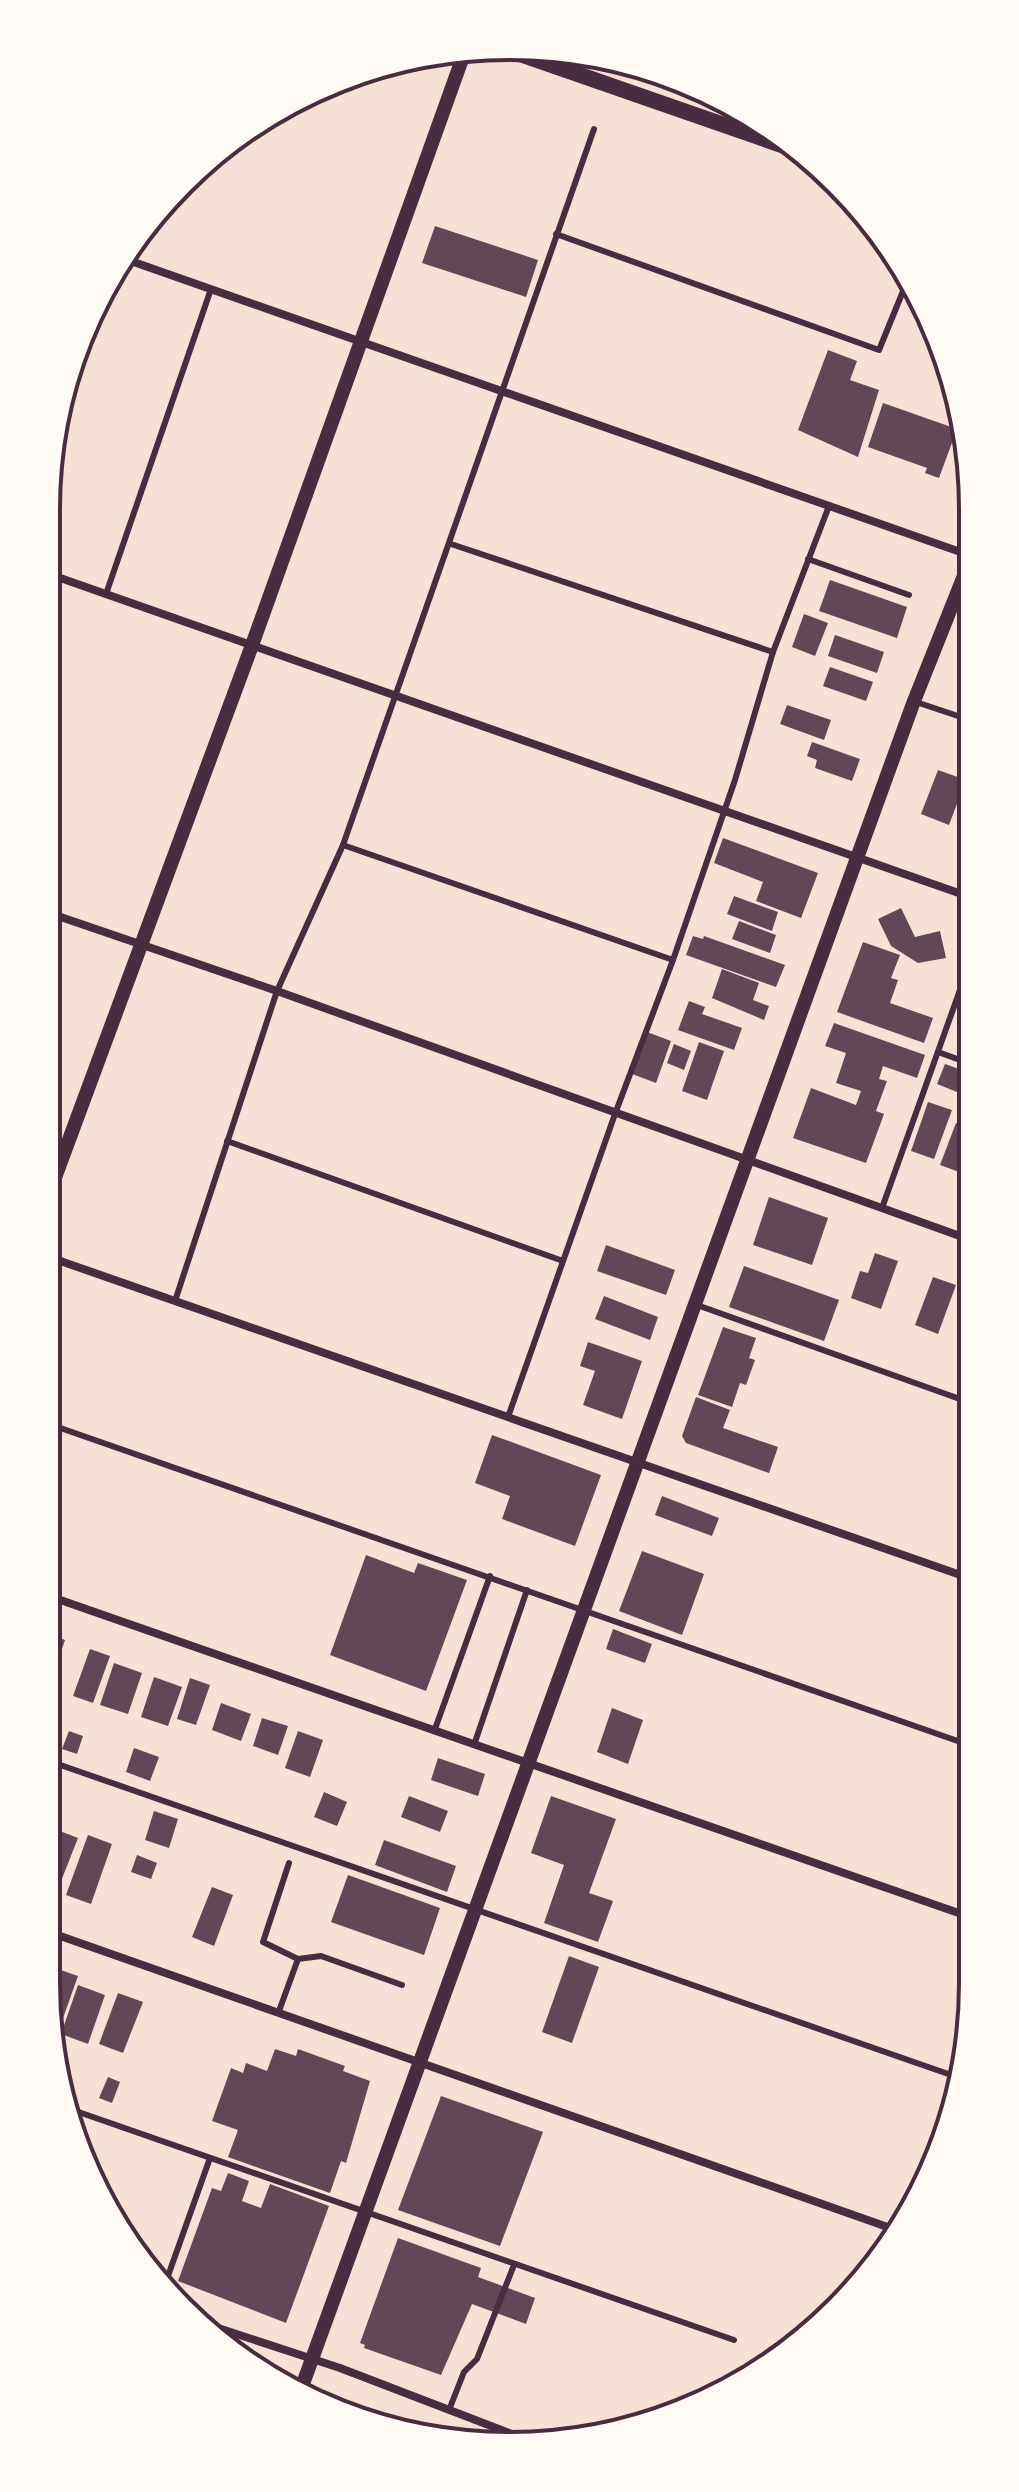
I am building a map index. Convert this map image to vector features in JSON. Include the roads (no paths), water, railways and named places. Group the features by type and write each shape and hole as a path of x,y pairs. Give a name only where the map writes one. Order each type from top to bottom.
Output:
{"main road":[{"path":"540,61 762,138"}],"street":[{"path":"60,1164 251,648 461,63"},
{"path":"135,262 959,552"},
{"path":"60,578 251,648 959,893"},
{"path":"304,2382 587,1610 914,701 959,588"},
{"path":"60,917 277,991 959,1236"},
{"path":"60,1261 959,1574"},
{"path":"60,1600 959,1913"},
{"path":"60,1936 886,2227"},
{"path":"226,2331 312,2359 506,2432"}],"lane":[{"path":"175,1301 277,991 343,845 594,129"},
{"path":"556,234 879,350 903,292"},
{"path":"106,594 211,289"},
{"path":"508,1417 673,960 773,652 829,506"},
{"path":"451,544 773,652"},
{"path":"808,559 909,595"},
{"path":"914,701 959,716"},
{"path":"343,845 673,960"},
{"path":"882,1208 959,993"},
{"path":"938,1052 959,1060"},
{"path":"227,1141 563,1261"},
{"path":"697,1305 959,1399"},
{"path":"60,1428 959,1741"},
{"path":"435,1729 490,1576"},
{"path":"475,1742 527,1590"},
{"path":"60,1765 949,2074"},
{"path":"289,1863 263,1942 298,1959 321,1956 402,1985"},
{"path":"279,2011 298,1959"},
{"path":"79,2112 734,2340"},
{"path":"168,2275 210,2158"},
{"path":"449,2410 464,2372 477,2359 514,2265"}]}
